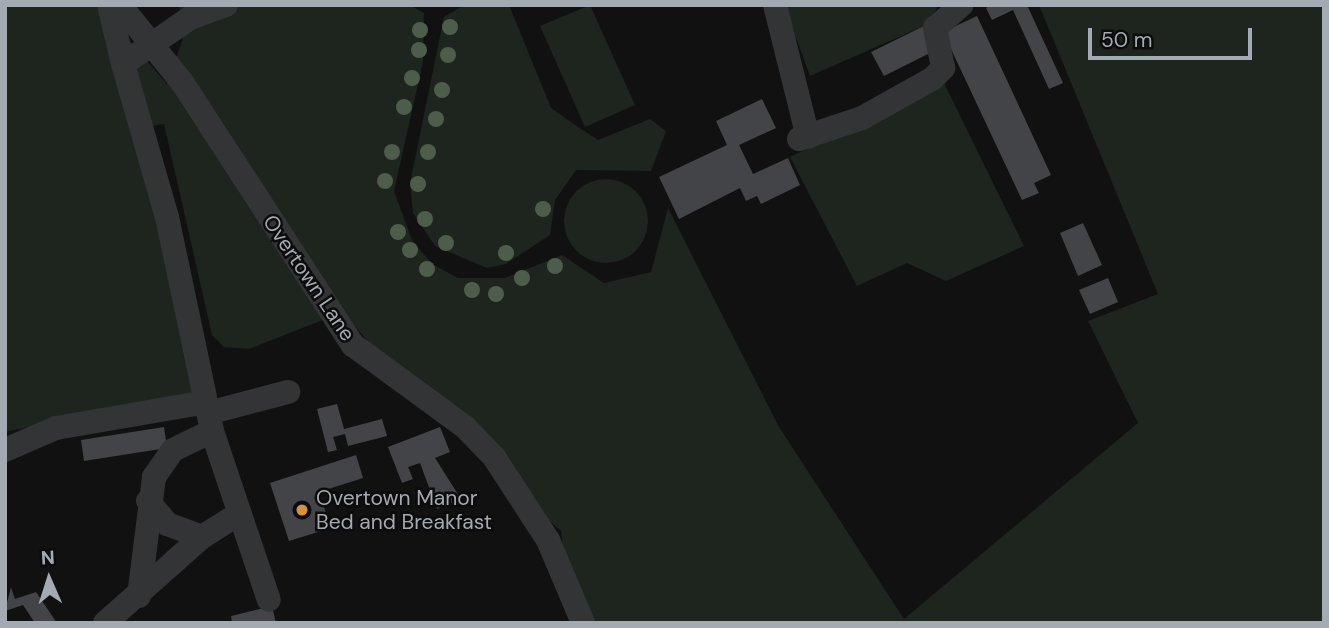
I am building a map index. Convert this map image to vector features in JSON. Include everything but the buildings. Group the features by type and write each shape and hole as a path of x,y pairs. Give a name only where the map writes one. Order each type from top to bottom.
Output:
{"street":[{"path":"109,5 167,217 208,415 237,516 269,600"},
{"name":"Overtown Lane","path":"120,5 153,43 340,329 376,365 465,427 494,457 548,540 583,623"},
{"path":"123,64 153,43 226,5"},
{"path":"775,5 803,138 862,118 932,79 943,68 935,29 961,5"},
{"path":"5,450 56,428 208,415 288,392"},
{"path":"139,596 148,501 164,459 208,415"},
{"path":"148,501 167,523 202,537"},
{"path":"105,623 139,596 202,537 237,516"}],"shaded area":[{"path":"5,5 98,5 167,84 183,38 179,5 410,5 424,13 423,62 394,191 412,240 432,264 458,278 505,278 562,255 604,283 651,272 668,208 779,427 904,619 1138,423 1088,321 1158,294 1039,5 1324,5 1324,623 573,623 561,531 546,518 509,458 377,352 343,312 249,349 224,347 212,335 164,124 144,127 196,392 5,432"},
{"path":"464,5 509,5 551,108 598,140 650,119 666,131 651,171 576,170 555,200 550,235 506,264 487,268 435,246 413,213 410,183 444,17"},
{"path":"590,5 635,105 585,127 540,26"},
{"path":"784,5 939,5 926,25 810,76"},
{"path":"944,83 1024,246 946,281 907,263 857,286 790,157"},
{"path":"606,179 629,186 641,198 648,221 641,244 629,256 606,263 583,256 571,244 564,221 571,198 583,186"}],"place":[{"name":"Overtown Manor Bed and Breakfast","path":"302,510"}]}
